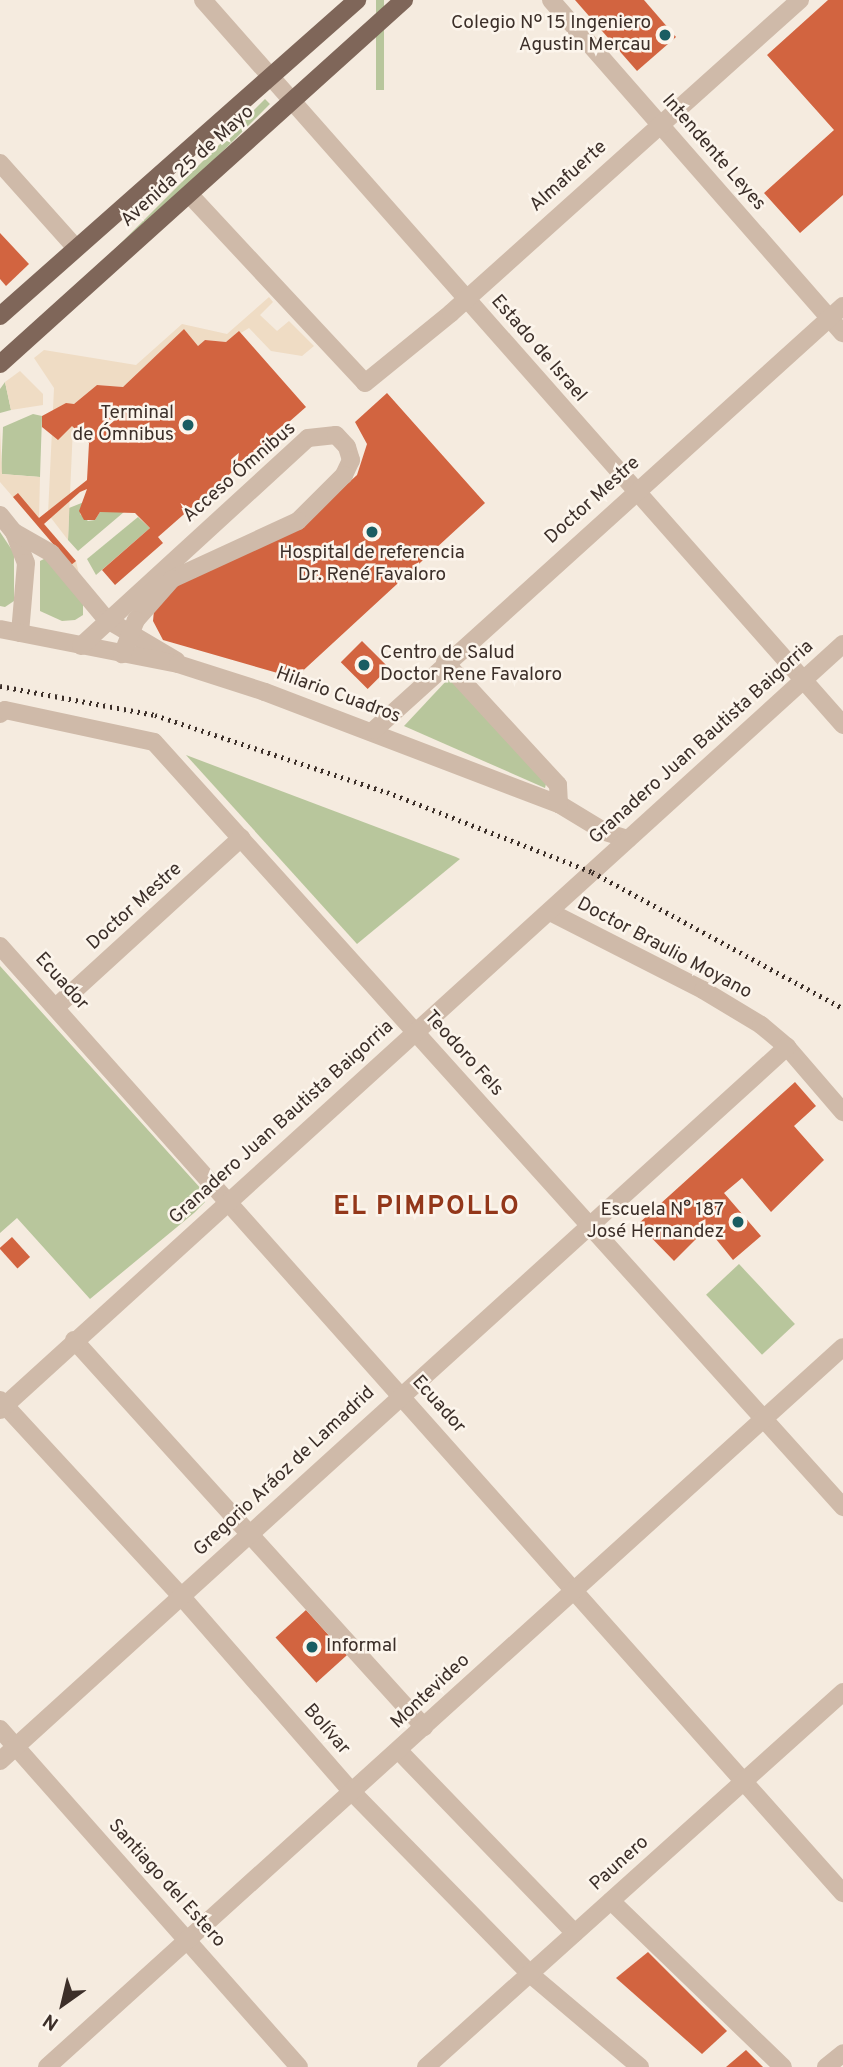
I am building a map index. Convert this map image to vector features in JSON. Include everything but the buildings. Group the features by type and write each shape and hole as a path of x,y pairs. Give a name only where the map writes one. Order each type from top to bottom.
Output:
{"main road":[{"name":"Avenida 25 de Mayo","path":"0,316 357,0"},
{"name":"Avenida 25 de Mayo","path":"0,365 404,0"}],"street":[{"name":"Estado de Israel","path":"203,0 843,725"},
{"name":"Intendente Leyes","path":"551,0 659,124 836,312 843,333"},
{"name":"Almafuerte","path":"189,194 365,383 466,299 800,0"},
{"path":"0,163 75,247"},
{"name":"Doctor Mestre","path":"374,730 445,662 836,312"},
{"name":"Acceso Ómnibus","path":"81,646 106,619 309,438 336,435 347,447 351,460 344,475 298,520 172,579 150,602 130,633 122,654"},
{"path":"0,515 14,532 26,564 20,633"},
{"path":"14,532 51,554 106,619 183,665"},
{"name":"Hilario Cuadros","path":"0,629 183,665 374,730 559,804 605,832 628,839"},
{"name":"Granadero Juan Bautista Baigorria","path":"1,1405 415,1031 552,913 628,839 843,644"},
{"path":"445,662 558,785 559,804"},
{"name":"Teodoro Fels","path":"2,712 154,742 843,1507"},
{"name":"Doctor Mestre","path":"56,1007 241,838"},
{"name":"Doctor Braulio Moyano","path":"552,913 704,990 787,1047 843,1112"},
{"name":"Ecuador","path":"0,946 843,1893"},
{"name":"Gregorio Aráoz de Lamadrid","path":"0,1762 248,1533 787,1047"},
{"path":"811,1076 843,1089"},
{"path":"74,1340 424,1727"},
{"name":"Montevideo","path":"47,2067 190,1942 574,1589 843,1347"},
{"name":"Bolívar","path":"1,1405 181,1596 354,1793 530,1973 640,2067"},
{"name":"Paunero","path":"426,2067 843,1692"},
{"name":"Santiago del Estero","path":"0,1729 299,2067"},
{"path":"399,1751 575,1933"},
{"path":"611,1901 783,2067"},
{"path":"826,2067 843,2053"}],"green space":[{"path":"376,0 384,0 384,90 376,90"},
{"path":"265,99 270,104 16,358 11,353"},
{"path":"5,382 11,410 0,413 0,389"},
{"path":"33,414 42,416 40,477 1,474 3,427"},
{"path":"84,502 80,514 88,521 95,520 100,512 124,512 78,551 68,540 69,508"},
{"path":"138,517 150,528 96,575 87,559"},
{"path":"0,532 14,553 14,601 5,607 0,606"},
{"path":"46,558 83,600 83,615 75,620 62,621 40,611 40,561"},
{"path":"448,679 454,679 546,784 545,788 404,726"},
{"path":"186,755 456,857 460,859 357,944"},
{"path":"0,966 203,1191 205,1202 194,1213 90,1299 17,1218 0,1233"},
{"path":"739,1264 795,1324 762,1355 706,1295"}],"shaded area":[{"path":"269,297 273,302 260,315 277,331 289,321 314,346 302,356 271,351 249,328 226,342 205,340 198,346 184,329 123,387 97,385 74,404 68,540 48,514 54,388 34,358 44,350 136,365 182,324 227,334"},
{"path":"20,371 43,394 43,405 11,410 5,382"},
{"path":"0,427 2,474 40,477 39,518 76,561 79,574 0,482"}],"railway":[{"path":"0,686 155,715 387,792 592,872 843,1008"}],"place":[{"name":"Colegio Nº 15 Ingeniero Agustin Mercau","path":"665,35"},
{"name":"Terminal de Ómnibus","path":"188,425"},
{"name":"Hospital de referencia Dr. René Favaloro","path":"372,532"},
{"name":"Centro de Salud Doctor Rene Favaloro","path":"364,665"},
{"name":"Escuela N° 187 José Hernandez","path":"738,1222"},
{"name":"Informal","path":"312,1647"}],"district":[{"name":"EL PIMPOLLO","path":"427,1208"}]}
